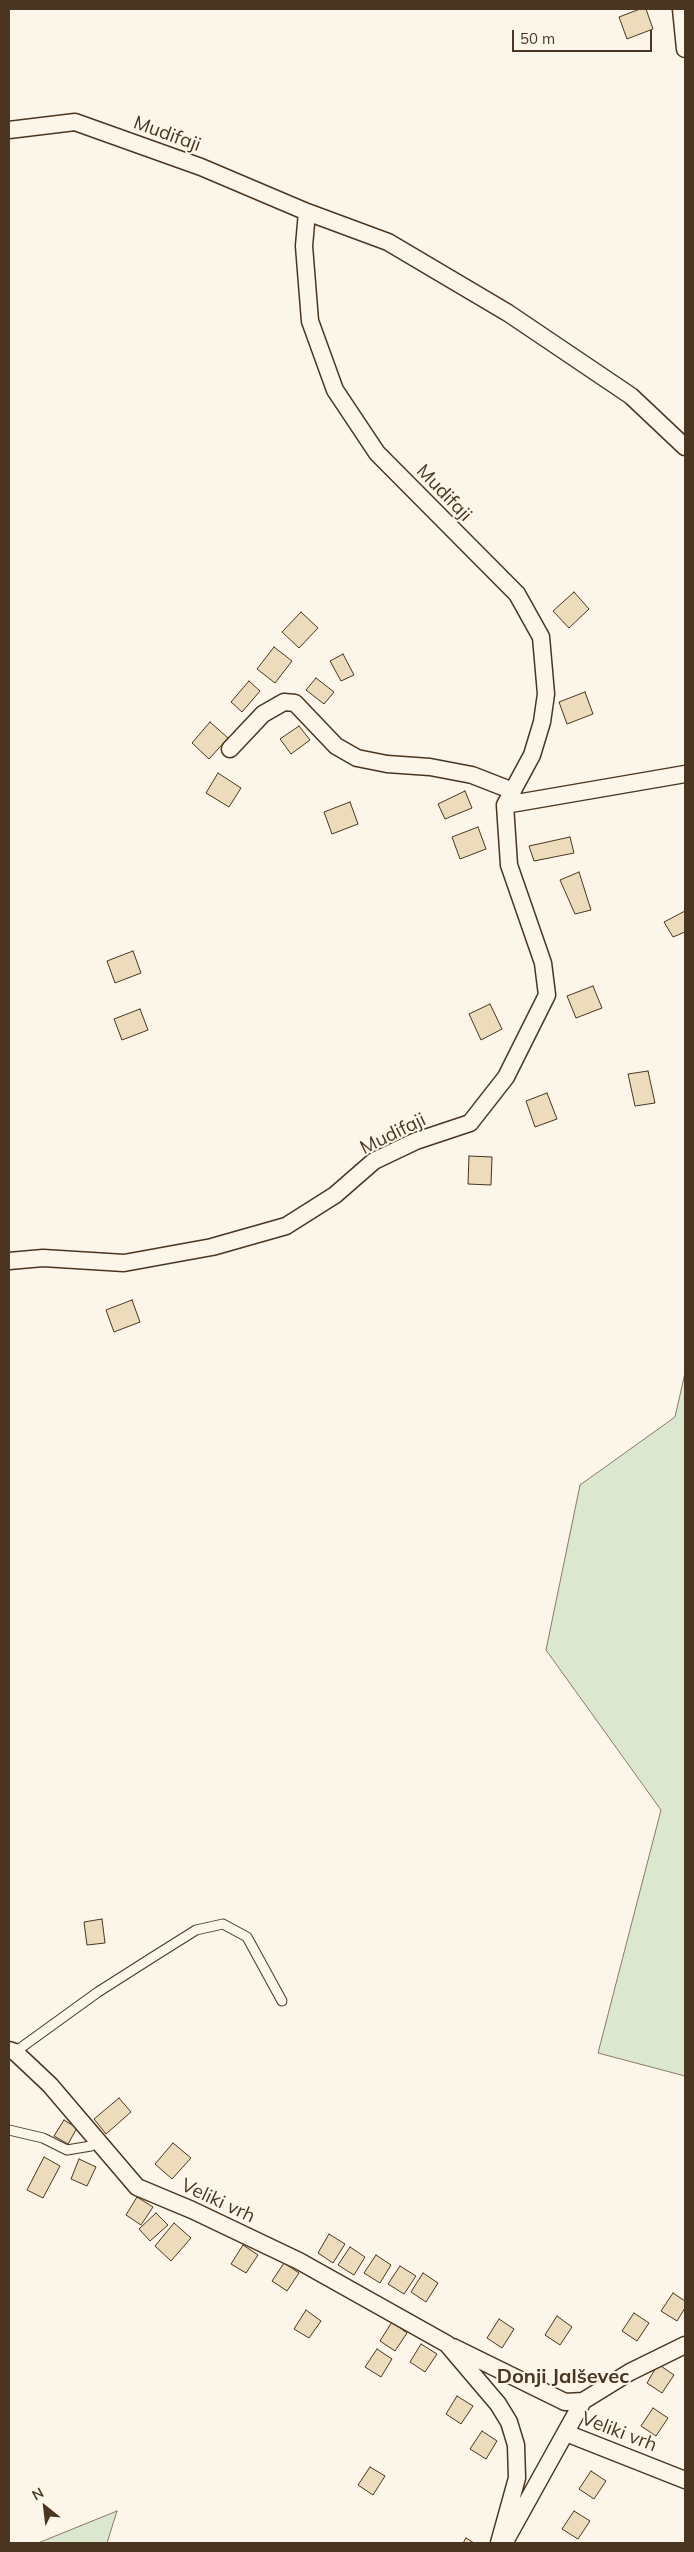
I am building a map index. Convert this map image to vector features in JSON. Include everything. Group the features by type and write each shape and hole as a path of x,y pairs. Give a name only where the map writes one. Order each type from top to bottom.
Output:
{"street":[{"path":"681,9 685,49"},
{"name":"Mudifaji","path":"9,130 74,122 201,167 307,212 388,242 508,313 631,396 685,447"},
{"name":"Mudifaji","path":"9,1262 44,1258 124,1263 212,1247 286,1226 335,1195 374,1161 416,1140 470,1123 506,1077 547,994 543,963 509,865 509,798 532,755 542,722 546,694 541,637 517,594 377,453 335,390 310,321 304,246 307,212"},
{"path":"230,748 263,714 284,702 295,704 336,746 357,758 387,764 430,767 472,775 509,798 653,782 685,774"},
{"name":"Veliki vrh","path":"12,2051 50,2085 137,2187 192,2210 299,2261 447,2344 558,2399 565,2402 583,2401 630,2372 685,2345"},
{"name":"Veliki vrh","path":"447,2344 498,2404 509,2422 516,2446 517,2478 500,2543"},
{"name":"Veliki vrh","path":"504,2543 583,2401"},
{"name":"Veliki vrh","path":"566,2433 685,2480"}],"lane":[{"path":"12,2051 98,1992 196,1930 223,1924 247,1937 282,2001"},
{"path":"9,2130 43,2138 68,2150 90,2146 98,2142"}],"green space":[{"path":"685,1373 685,2076 598,2053 661,1810 546,1650 580,1485 675,1417"},
{"path":"117,2511 107,2543 38,2543"}],"building":[{"path":"640,9 646,9 653,29 627,39 619,17"},
{"path":"574,592 589,609 569,628 553,611"},
{"path":"301,612 318,628 299,648 282,632"},
{"path":"274,647 292,661 275,683 257,669"},
{"path":"343,654 354,675 341,681 330,661"},
{"path":"316,678 334,692 324,704 306,690"},
{"path":"249,681 260,691 242,712 231,702"},
{"path":"585,692 593,714 567,724 559,702"},
{"path":"210,722 228,738 209,759 192,743"},
{"path":"299,726 310,740 291,754 280,739"},
{"path":"218,773 241,788 229,807 206,793"},
{"path":"465,791 472,808 445,819 438,804"},
{"path":"350,802 358,824 332,834 324,812"},
{"path":"478,827 486,849 460,859 452,837"},
{"path":"570,837 574,853 534,861 529,846"},
{"path":"579,872 591,910 575,914 560,880"},
{"path":"685,911 685,932 673,937 664,922"},
{"path":"133,951 141,973 115,983 107,961"},
{"path":"593,986 602,1008 576,1018 567,996"},
{"path":"490,1004 502,1029 481,1040 469,1014"},
{"path":"140,1009 148,1030 122,1040 114,1019"},
{"path":"648,1071 655,1103 635,1106 628,1074"},
{"path":"547,1093 557,1119 535,1127 526,1101"},
{"path":"469,1156 492,1157 491,1185 468,1184"},
{"path":"132,1300 140,1322 114,1332 106,1310"},
{"path":"102,1919 105,1943 87,1945 84,1922"},
{"path":"119,2098 131,2112 106,2134 94,2119"},
{"path":"64,2120 77,2128 68,2144 54,2136"},
{"path":"173,2143 191,2158 172,2179 155,2164"},
{"path":"44,2157 60,2166 43,2198 27,2190"},
{"path":"79,2159 96,2167 87,2186 71,2179"},
{"path":"137,2197 153,2207 141,2225 126,2215"},
{"path":"156,2213 168,2225 150,2241 139,2229"},
{"path":"174,2223 191,2238 171,2261 155,2246"},
{"path":"329,2234 345,2244 333,2263 318,2253"},
{"path":"243,2245 258,2255 246,2273 231,2264"},
{"path":"350,2247 365,2257 354,2275 338,2265"},
{"path":"376,2255 391,2265 380,2283 364,2273"},
{"path":"284,2263 299,2273 287,2291 272,2281"},
{"path":"400,2266 416,2276 404,2294 388,2284"},
{"path":"423,2273 438,2283 426,2302 411,2292"},
{"path":"673,2293 685,2301 685,2308 677,2321 661,2311"},
{"path":"306,2310 321,2321 309,2338 294,2329"},
{"path":"634,2313 649,2323 637,2341 622,2331"},
{"path":"557,2316 572,2327 560,2345 545,2335"},
{"path":"499,2319 514,2329 502,2348 487,2338"},
{"path":"392,2322 407,2333 395,2351 380,2341"},
{"path":"421,2344 437,2354 425,2372 410,2362"},
{"path":"377,2349 392,2359 381,2377 365,2367"},
{"path":"658,2364 674,2375 662,2393 647,2383"},
{"path":"457,2396 473,2406 461,2424 446,2414"},
{"path":"653,2408 668,2418 656,2436 641,2426"},
{"path":"482,2431 497,2441 486,2459 470,2449"},
{"path":"370,2467 385,2476 373,2495 358,2485"},
{"path":"591,2471 606,2481 594,2499 579,2489"},
{"path":"574,2511 590,2521 578,2539 562,2529"},
{"path":"466,2538 474,2543 463,2543"}],"district":[{"name":"Donji Jalševec","path":"563,2377"}]}
